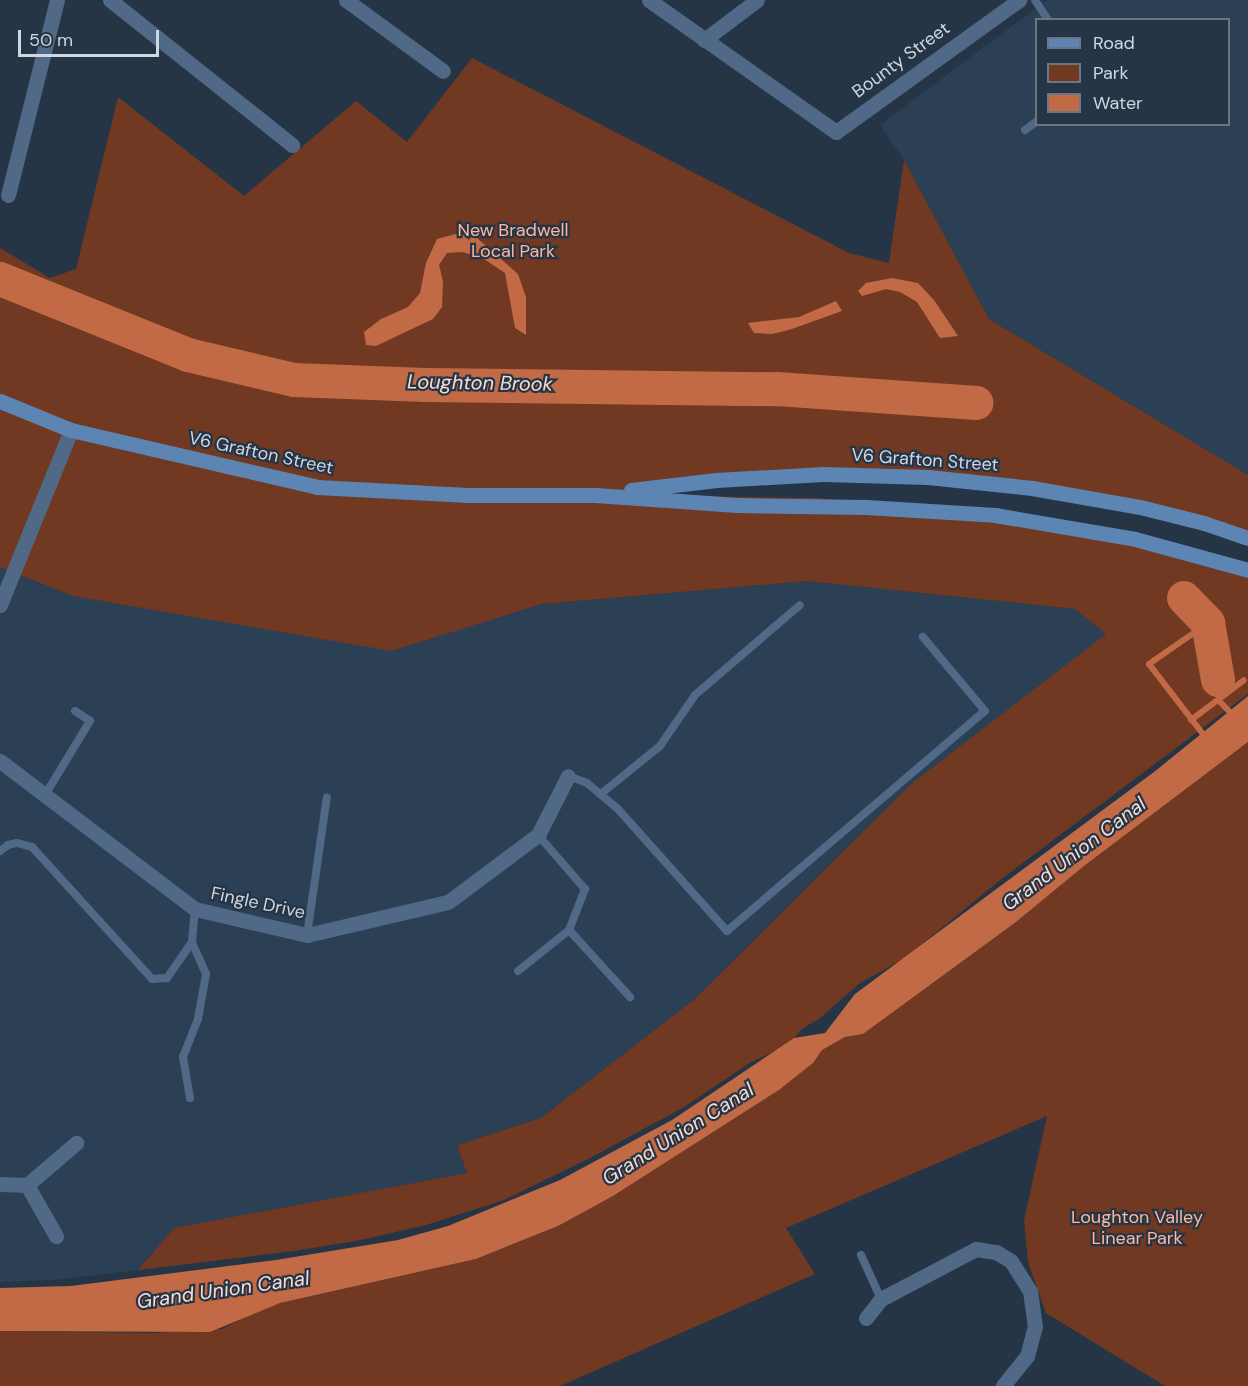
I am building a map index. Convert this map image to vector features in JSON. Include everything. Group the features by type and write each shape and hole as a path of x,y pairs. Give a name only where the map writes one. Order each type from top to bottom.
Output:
{"street":[{"path":"8,195 57,0"},
{"path":"110,0 292,145"},
{"path":"346,0 443,71"},
{"path":"649,0 704,40 757,0"},
{"name":"Bounty Street","path":"704,40 836,132 1019,0"},
{"name":"V6 Grafton Street","path":"0,401 71,430 317,487 468,495 595,495 737,504 866,507 995,515 1135,539 1248,570"},
{"path":"0,605 71,430"},
{"name":"V6 Grafton Street","path":"595,495 737,478 824,474 928,477 1032,488 1140,507 1204,523 1248,538"},
{"name":"Fingle Drive","path":"0,761 195,909 307,934 448,902 538,835 568,776"},
{"path":"0,1184 27,1185 76,1143"},
{"path":"27,1185 56,1236"},
{"path":"866,1318 881,1299 976,1249 996,1252 1011,1261 1030,1291 1035,1326 1027,1356 1003,1386"}],"lane":[{"path":"1035,0 1047,18"},
{"path":"1025,130 1035,123"},
{"path":"602,793 660,746 695,695 800,605"},
{"path":"568,776 587,783 602,793 727,931 985,711 923,637"},
{"path":"45,795 90,721 75,711"},
{"path":"307,934 327,798"},
{"path":"518,971 569,930 585,889 538,835"},
{"path":"0,851 8,845 17,843 32,847 152,979 167,978 192,942"},
{"path":"190,1098 183,1057 198,1019 206,974 192,942 195,909"},
{"path":"569,930 630,997"},
{"path":"861,1255 881,1299"}],"shaded area":[{"path":"1047,0 1248,0 1248,475 989,319 904,160 880,125"},
{"path":"0,567 73,596 391,650 542,604 807,581 1075,609 1107,634 911,784 696,998 541,1118 457,1145 467,1173 174,1228 138,1270 55,1280 0,1282"}],"green space":[{"name":"New Bradwell Local Park","path":"472,58 849,253 889,263 904,160 989,319 1248,475 1248,538 1032,488 824,474 601,495 818,498 995,515 1248,570 1248,694 1000,880 905,958 860,983 820,1018 802,1029 787,1046 751,1062 684,1107 592,1157 504,1200 426,1225 361,1240 294,1251 138,1270 174,1228 467,1173 457,1145 541,1118 696,998 911,784 1106,634 1075,609 807,581 542,604 391,651 73,596 0,567 0,248 50,278 76,269 118,97 244,196 356,101 407,142"},
{"name":"Loughton Valley Linear Park","path":"1248,742 1248,1386 1165,1386 1046,1313 1028,1262 1024,1221 1047,1116 786,1228 815,1274 560,1386 0,1386 0,1331 154,1333 222,1329 258,1310 280,1303 476,1259 558,1226 613,1196 779,1090 813,1063 821,1050 845,1037 863,1034 1016,922 1084,866"}],"water":[{"path":"456,234 477,238 518,274 526,297 526,335 515,328 505,273 481,257 462,252 447,253 439,265 443,281 442,307 433,319 376,346 366,345 364,332 381,319 408,307 420,293 426,263 437,239"},
{"path":"892,278 918,283 934,300 958,336 940,338 917,302 900,292 886,289 862,296 858,291 866,283"},
{"path":"836,301 842,311 789,330 772,334 754,333 748,323 799,317"},
{"name":"Grand Union Canal","path":"1248,696 1248,742 1084,866 1016,922 863,1034 845,1037 822,1050 813,1063 779,1090 613,1196 558,1226 476,1259 280,1303 210,1332 0,1331 0,1288 71,1286 276,1260 398,1240 448,1226 560,1180 672,1120 794,1038 825,1033 855,994 1154,772"}],"waterway":[{"name":"Loughton Brook","path":"0,279 188,355 294,380 425,385 777,389 977,403"},
{"name":"Loughton Brook","path":"1184,598 1208,623 1218,680"},
{"path":"1206,738 1149,664 1208,623"},
{"path":"1191,720 1244,680"},
{"name":"Loughton Brook","path":"1218,700 1233,715"}]}
